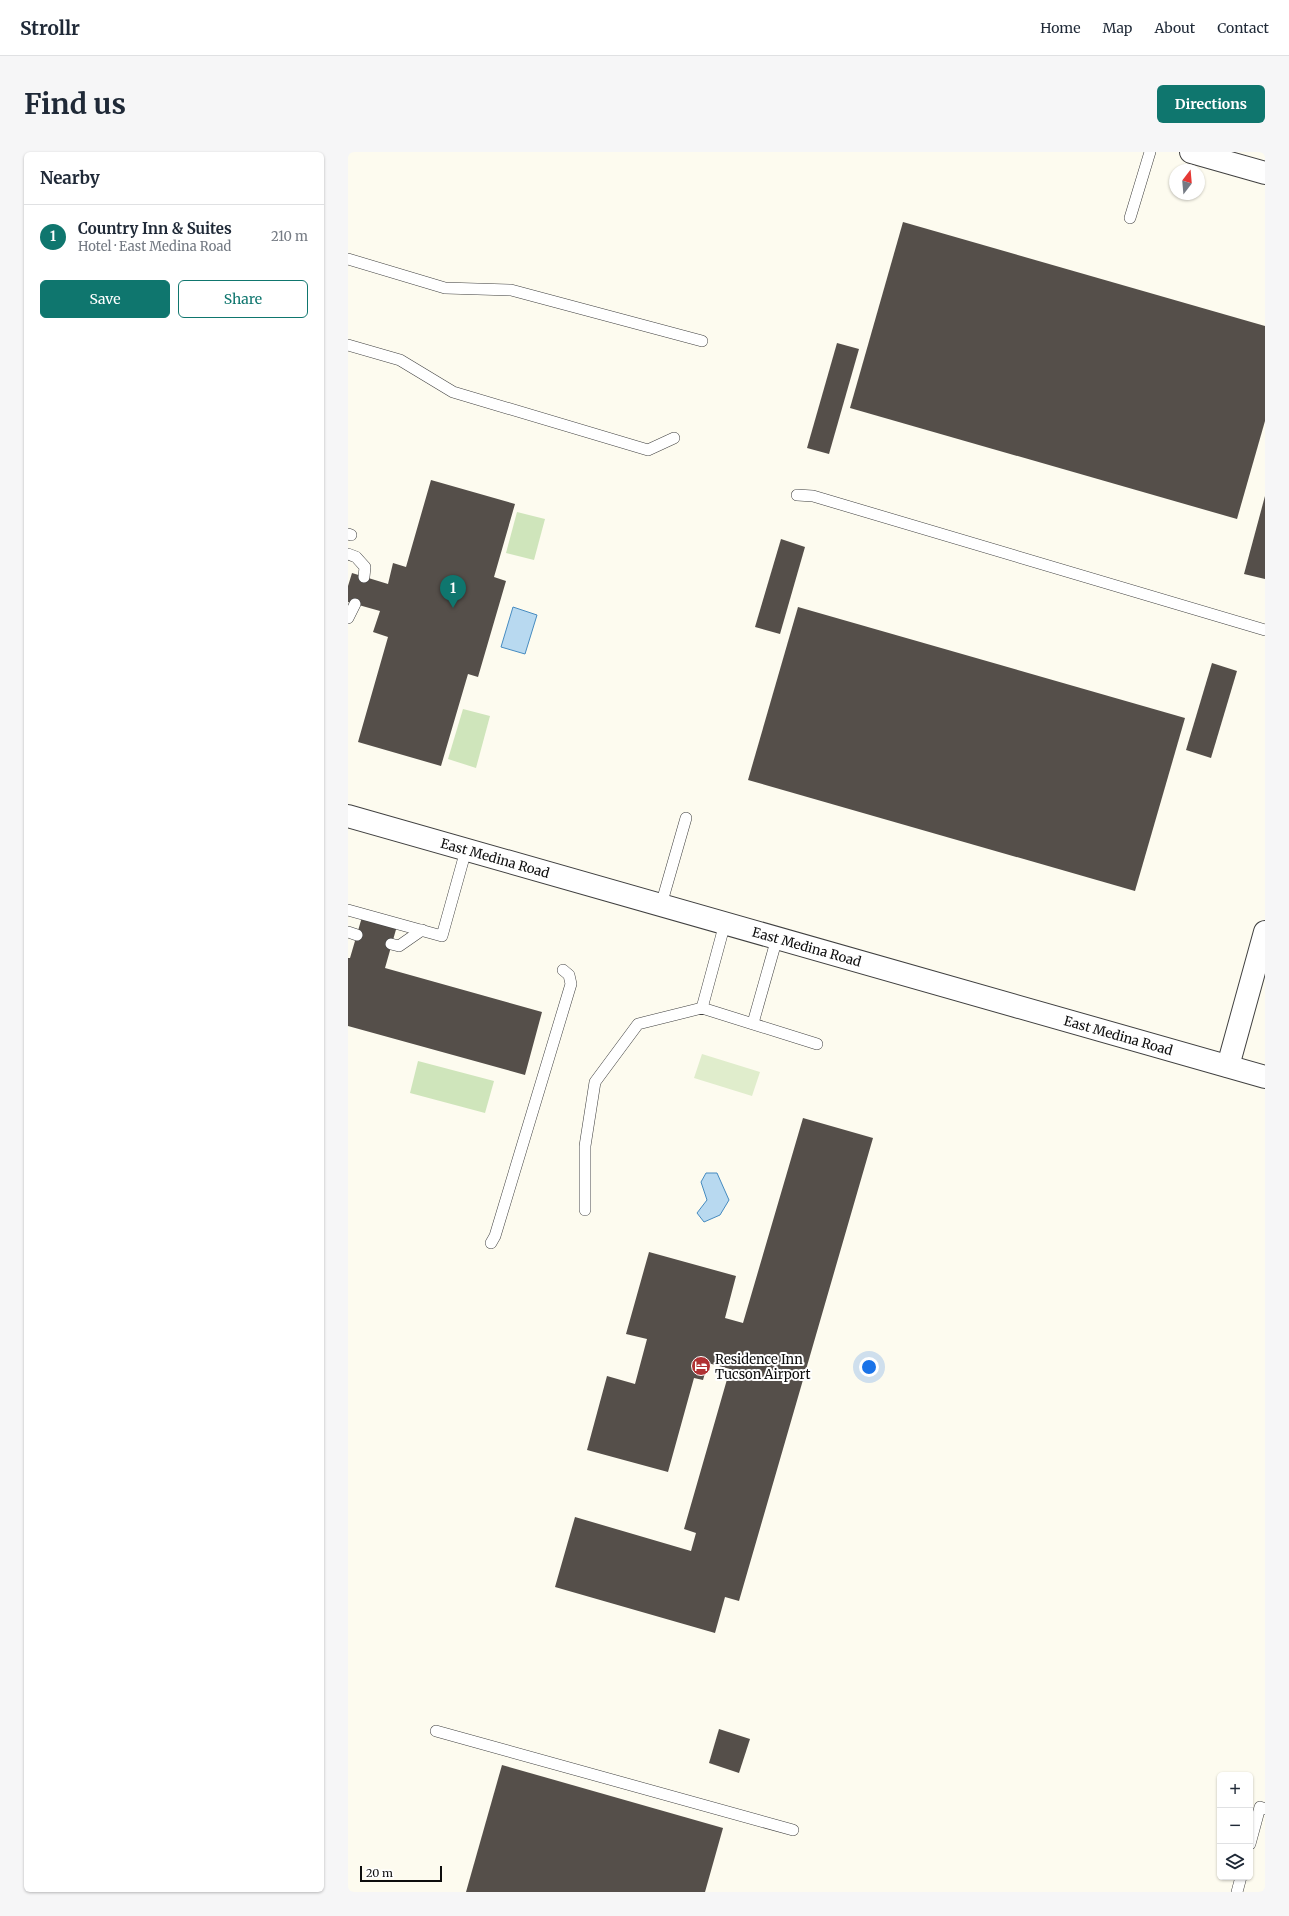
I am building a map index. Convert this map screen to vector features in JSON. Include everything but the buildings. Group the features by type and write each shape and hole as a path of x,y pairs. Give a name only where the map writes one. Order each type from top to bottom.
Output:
{"street":[{"path":"1191,152 1265,173"},
{"name":"East Medina Road","path":"348,816 1265,1076"},
{"path":"1228,1066 1265,932"}],"lane":[{"path":"1130,218 1150,152"},
{"path":"348,259 445,288 510,290 702,341"},
{"path":"348,345 400,360 453,392 648,450 674,438"},
{"path":"797,496 813,496 1265,630"},
{"path":"348,554 356,556 365,567 364,577"},
{"path":"348,618 355,604"},
{"path":"661,905 686,818"},
{"path":"348,910 442,936 466,850"},
{"path":"702,1008 725,923"},
{"path":"392,944 399,946 422,930"},
{"path":"753,1023 777,938"},
{"path":"491,1243 495,1236 571,984 569,975 563,970"},
{"path":"585,1210 586,1146 595,1082 638,1024 702,1008 817,1044"},
{"path":"436,1731 793,1830"},
{"path":"1253,1833 1260,1807 1265,1809"},
{"path":"1237,1892 1240,1880"}],"green space":[{"path":"517,512 545,519 534,560 506,553"},
{"path":"463,709 490,716 476,768 448,759"},
{"path":"702,1054 760,1072 752,1096 694,1078"},
{"path":"418,1061 494,1081 485,1113 410,1093"}],"water":[{"path":"513,607 537,615 525,654 501,647"},
{"path":"706,1173 717,1173 729,1200 720,1215 704,1222 697,1213 707,1200 701,1182"}],"place":[{"name":"Country Inn & Suites","path":"453,608"},
{"name":"Residence Inn Tucson Airport","path":"701,1366"}]}
